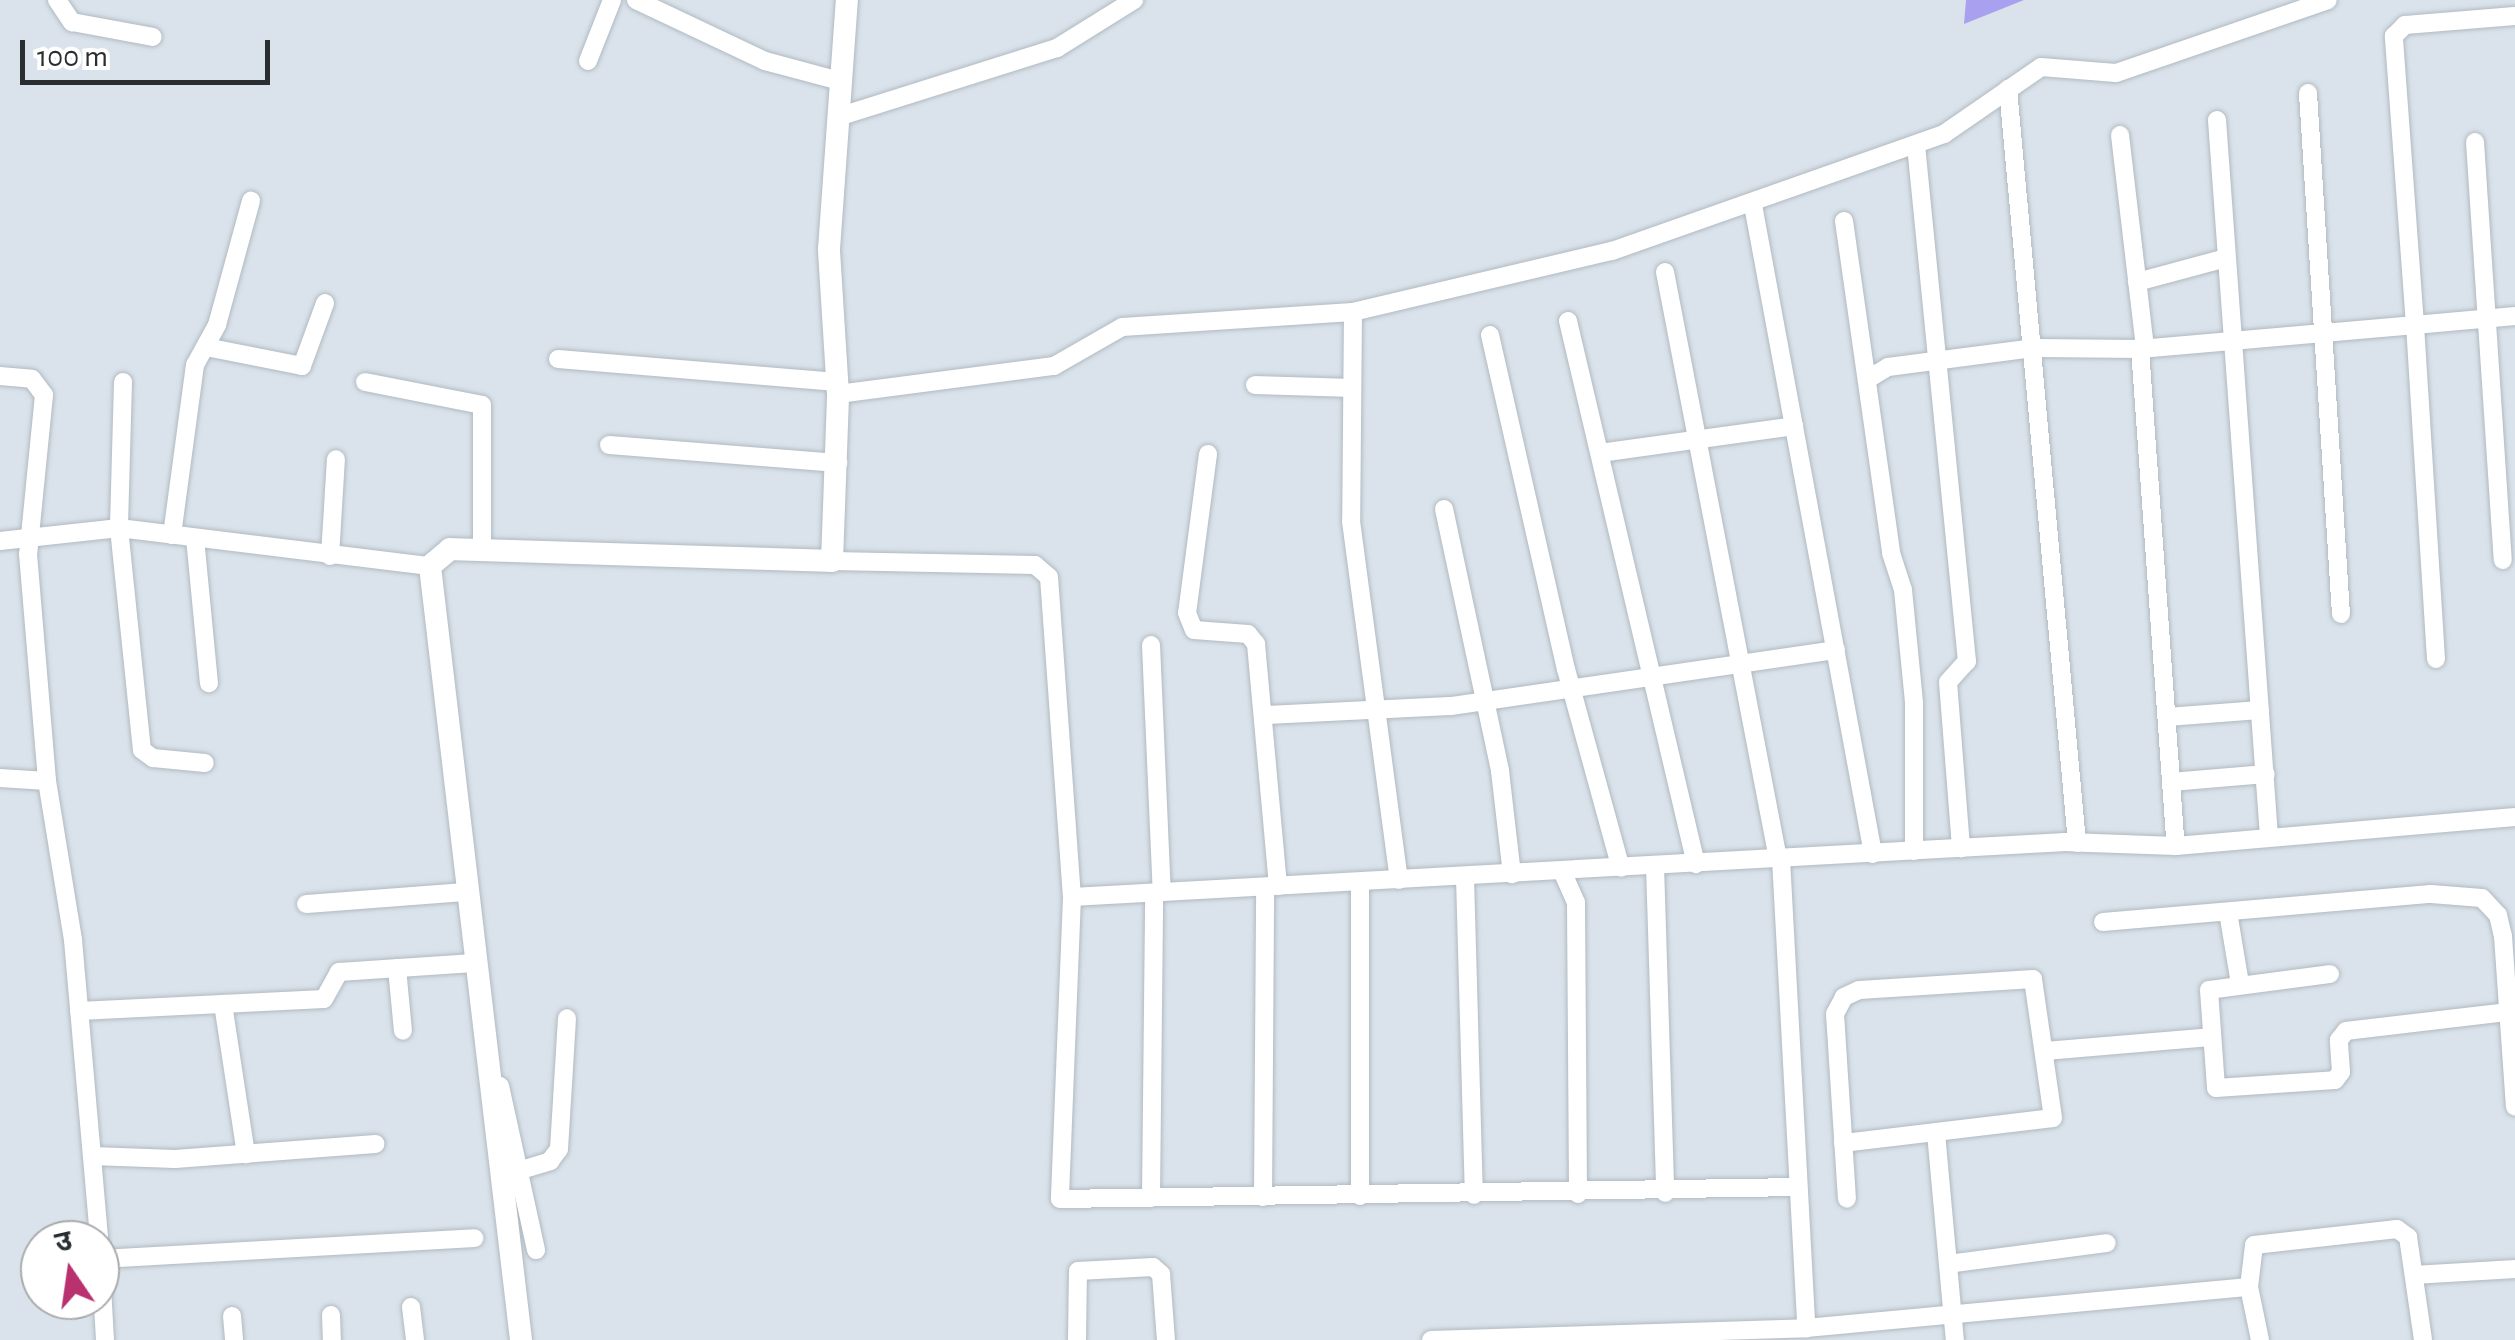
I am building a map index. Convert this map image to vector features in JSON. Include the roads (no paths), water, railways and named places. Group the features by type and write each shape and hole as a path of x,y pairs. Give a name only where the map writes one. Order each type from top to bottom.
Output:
{"street":[{"path":"58,0 72,22 154,37"},
{"path":"588,60 612,0"},
{"path":"638,0 765,61 836,80"},
{"path":"832,561 838,388 830,249 838,117 836,80 846,0"},
{"path":"838,117 1057,48 1134,0"},
{"path":"558,359 838,388 1054,366 1122,327 1353,312 1612,251 1752,204 1958,126 2008,89 2052,64 2116,73 2328,0"},
{"path":"2436,659 2394,36 2405,25 2515,16"},
{"path":"2008,89 2035,348 2077,842"},
{"path":"2308,93 2340,614"},
{"path":"2217,120 2270,837"},
{"path":"2120,135 2137,282 2176,846"},
{"path":"2475,142 2503,560"},
{"path":"1916,144 1941,360 1967,661 1948,682 1962,848"},
{"path":"172,535 195,365 206,346 251,201"},
{"path":"1752,204 1873,854"},
{"path":"1844,221 1912,684 1914,851"},
{"path":"2137,282 2226,258"},
{"path":"1665,272 1780,859 1806,1328"},
{"path":"206,346 302,366 325,303"},
{"path":"1353,312 1351,521 1399,880"},
{"path":"1868,379 1888,367 2035,348 2142,349 2515,316"},
{"path":"1568,321 1649,678 1696,864"},
{"path":"1490,335 1572,690 1620,868"},
{"path":"0,376 32,379 44,395 31,540 47,781 79,1010 97,1220"},
{"path":"123,382 119,528 142,750 153,758 205,763"},
{"path":"365,382 482,405 482,550"},
{"path":"1256,385 1352,388"},
{"path":"1600,452 1794,426"},
{"path":"610,445 838,463"},
{"path":"1208,454 1189,622 1202,632 1252,638 1266,715 1272,887 1263,1197"},
{"path":"330,556 336,458"},
{"path":"1444,509 1512,874"},
{"path":"0,541 119,528 430,566 450,549 1044,570 1072,897 1060,1199 1665,1193 1797,1187"},
{"path":"195,538 209,682"},
{"path":"430,566 521,1340"},
{"path":"1150,1198 1158,892 1151,646"},
{"path":"1266,715 1483,702 1836,650"},
{"path":"2166,718 2260,710"},
{"path":"2171,782 2266,774"},
{"path":"0,778 47,781"},
{"path":"1072,897 2077,842 2176,846 2515,816"},
{"path":"1655,866 1665,1193"},
{"path":"1562,872 1576,902 1578,1194"},
{"path":"1465,876 1474,1194"},
{"path":"1360,882 1360,1196"},
{"path":"306,904 466,892"},
{"path":"2103,922 2431,894 2482,898 2501,926 2515,1107"},
{"path":"2228,912 2240,984"},
{"path":"79,1010 324,999 332,992 334,974 474,963"},
{"path":"397,968 404,1032"},
{"path":"2330,974 2209,990 2216,1088 2335,1080 2346,1031 2508,1012"},
{"path":"1843,1143 2054,1118 2046,1051 2030,976 1851,992 1835,1014 1846,1199"},
{"path":"223,1004 246,1154"},
{"path":"518,1171 550,1160 559,1149 567,1018"},
{"path":"2046,1051 2210,1036"},
{"path":"496,1066 536,1250"},
{"path":"1936,1133 1955,1340"},
{"path":"92,1156 246,1154 375,1144"},
{"path":"2260,1340 2249,1287 2250,1252 2260,1241 2397,1229 2408,1236 2422,1340"},
{"path":"120,1258 474,1238"},
{"path":"1948,1264 2108,1243"},
{"path":"1077,1340 1078,1271 1153,1266 1161,1274 1166,1340"},
{"path":"2414,1275 2515,1269"},
{"path":"1431,1340 1619,1339 1806,1328 1859,1332 1953,1317 2249,1287"},
{"path":"411,1307 415,1340"},
{"path":"331,1315 332,1340"},
{"path":"232,1316 234,1340"}]}
